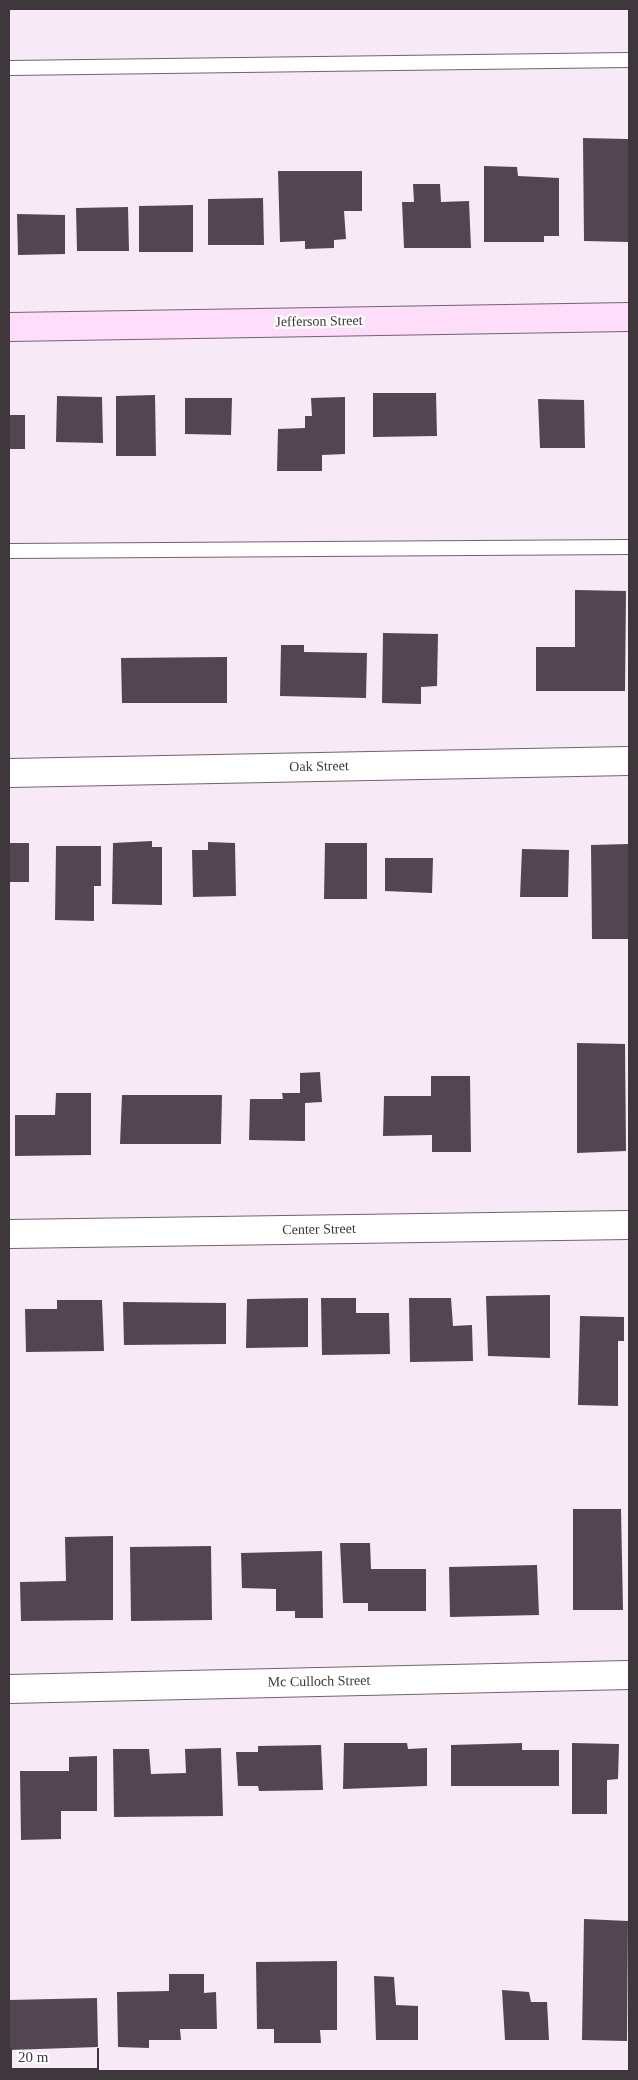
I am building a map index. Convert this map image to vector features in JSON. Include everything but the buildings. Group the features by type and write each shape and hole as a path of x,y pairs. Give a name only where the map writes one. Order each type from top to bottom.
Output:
{"street":[{"name":"Jefferson Street","path":"9,327 629,317"},
{"name":"Oak Street","path":"9,772 629,761"},
{"name":"Center Street","path":"9,1234 629,1226"},
{"name":"Mc Culloch Street","path":"9,1689 629,1675"}],"lane":[{"path":"9,68 629,60"},
{"path":"9,551 629,547"}]}
